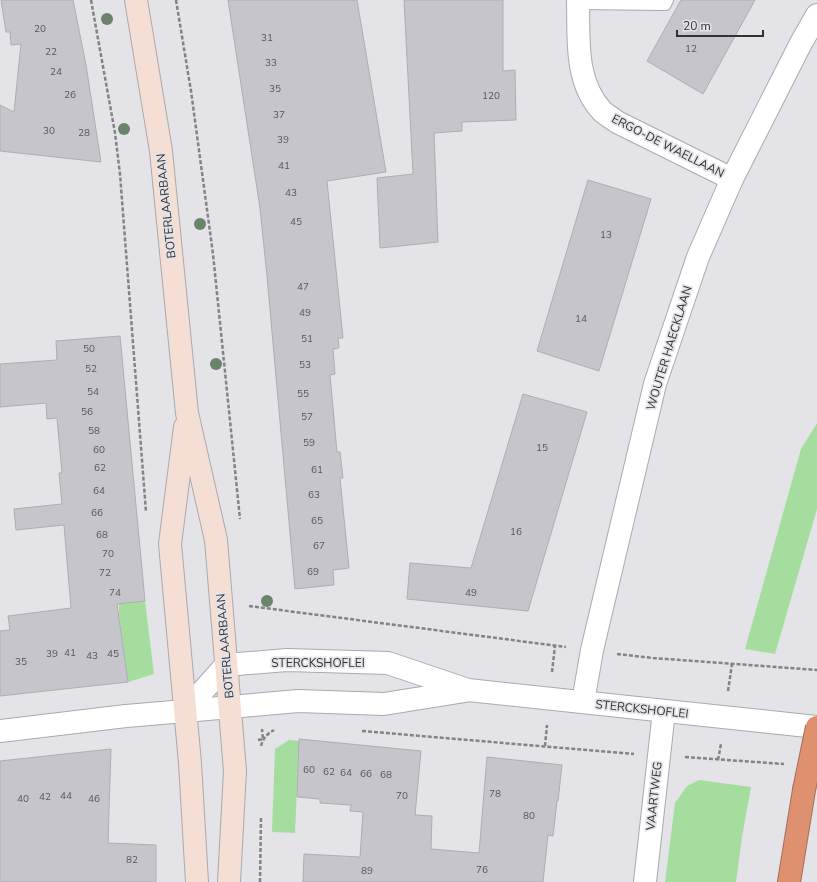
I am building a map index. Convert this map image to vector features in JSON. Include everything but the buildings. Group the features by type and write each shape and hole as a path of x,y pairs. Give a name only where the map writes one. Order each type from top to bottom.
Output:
{"highway":[{"path":"789,882 804,790 817,727"}],"main road":[{"name":"BOTERLAARBAAN","path":"136,0 161,151 187,413 216,540 235,771 229,882"},
{"name":"BOTERLAARBAAN","path":"187,413 170,544 190,763 197,882"}],"street":[{"name":"ERGO-DE WAELLAAN","path":"578,1 580,59 584,79 590,94 602,111 617,122 732,179"},
{"name":"WOUTER HAECKLAAN","path":"583,702 592,650 655,384 698,257 732,179 801,43 817,16"},
{"name":"STERCKSHOFLEI","path":"226,665 287,660 388,663 468,690 817,727"},
{"path":"185,711 226,665"},
{"name":"STERCKSHOFLEI","path":"0,731 126,716 298,701 384,704 468,690"},
{"name":"VAARTWEG","path":"645,882 664,711"}],"lane":[{"path":"578,1 665,4 667,0"}],"path":[{"path":"91,0 115,133 119,167 146,515"},
{"path":"176,0 191,91 213,254 240,520"},
{"path":"248,599 249,607 555,646"},
{"path":"592,650 653,658 817,670"},
{"path":"263,740 269,733 277,729"},
{"path":"362,731 658,756 787,765"}],"green space":[{"path":"817,423 817,509 775,654 745,649 801,449"},
{"path":"145,601 154,674 128,682 119,604"},
{"path":"289,740 299,741 295,833 272,832 275,749"},
{"path":"699,780 751,787 736,882 665,882 675,803 687,786"}]}
